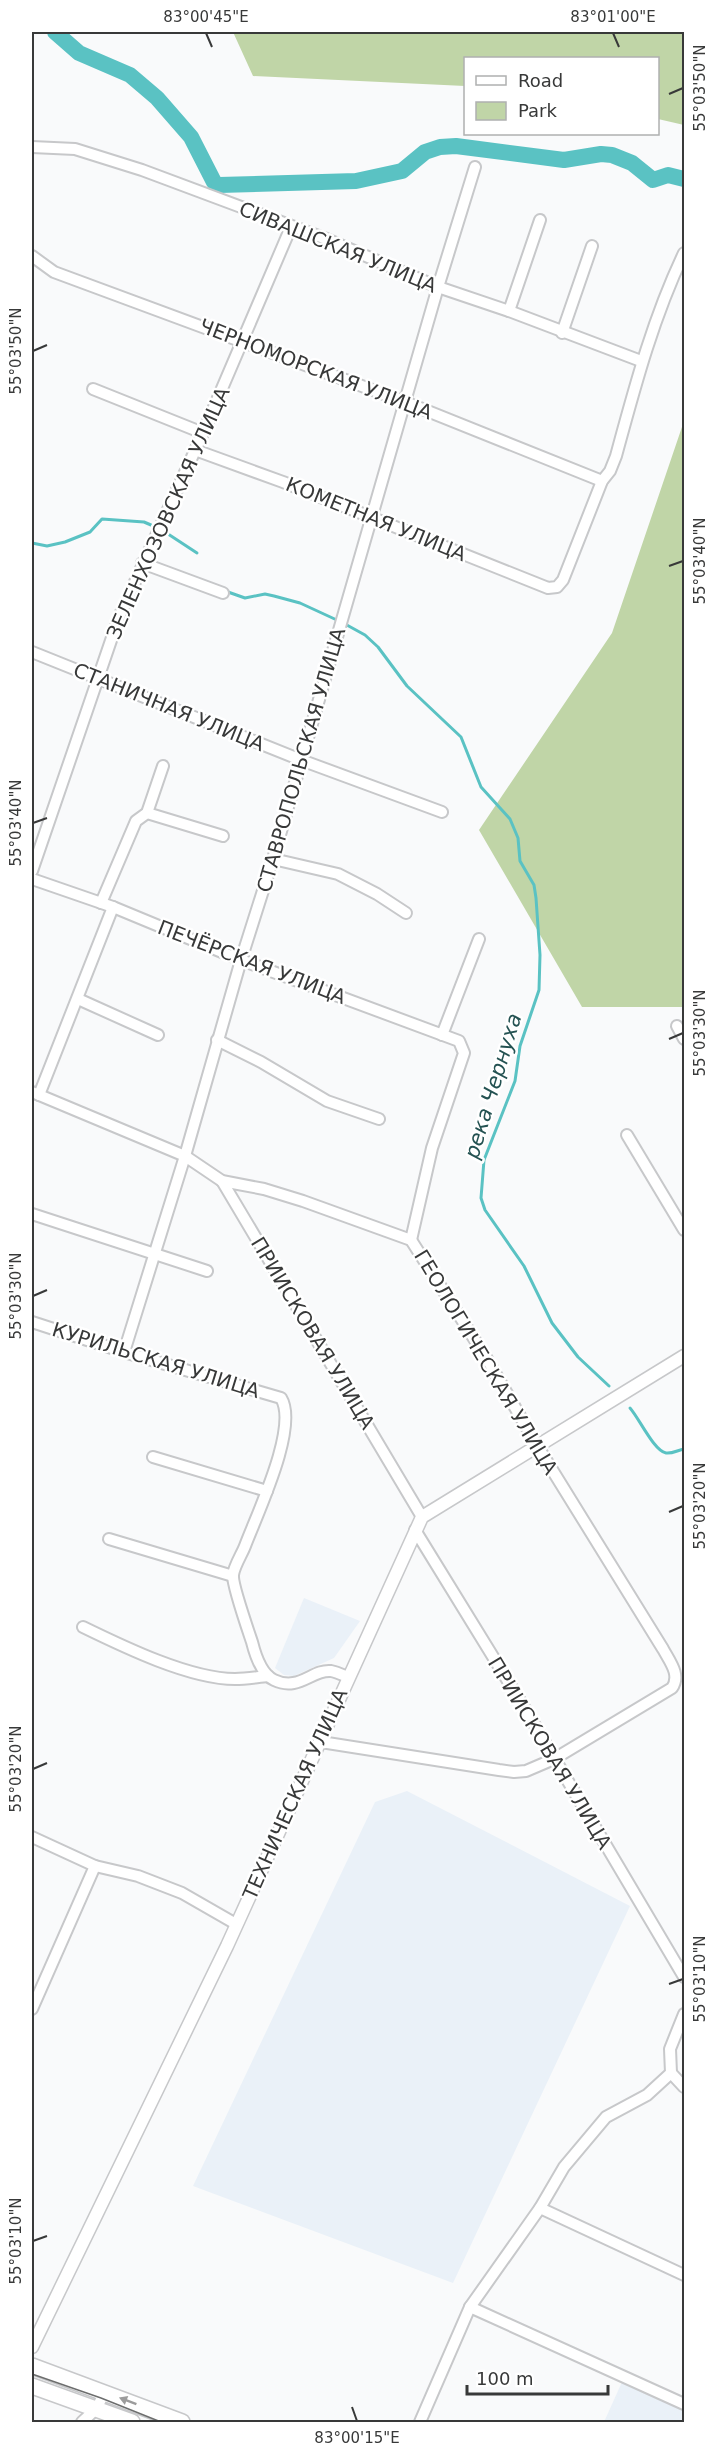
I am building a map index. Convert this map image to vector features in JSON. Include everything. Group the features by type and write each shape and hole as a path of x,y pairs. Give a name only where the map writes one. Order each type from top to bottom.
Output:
{"main road":[{"path":"32,2366 182,2422"},
{"path":"32,2386 132,2422"}],"street":[{"name":"СИВАШСКАЯ УЛИЦА","path":"32,147 75,149 142,170 324,238 438,287 641,361"},
{"name":"СТАВРОПОЛЬСКАЯ УЛИЦА","path":"124,1352 185,1156 438,287 476,167"},
{"path":"509,311 540,220"},
{"name":"ЗЕЛЕНХОЗОВСКАЯ УЛИЦА","path":"32,871 119,617 203,433 291,227"},
{"path":"562,333 592,246"},
{"path":"602,481 610,471 616,456 641,361 668,286 684,253"},
{"name":"ЧЕРНОМОРСКАЯ УЛИЦА","path":"32,256 54,272 405,402 602,481"},
{"path":"93,389 203,433"},
{"name":"КОМЕТНАЯ УЛИЦА","path":"195,450 283,482 548,588 557,587 563,580 602,481"},
{"path":"142,563 223,593"},
{"name":"СТАНИЧНАЯ УЛИЦА","path":"32,652 301,760 442,812"},
{"path":"101,903 136,821 147,813 163,766"},
{"path":"147,813 223,836"},
{"path":"273,859 338,874 377,894 405,913"},
{"name":"ПЕЧЁРСКАЯ УЛИЦА","path":"32,879 113,907 241,960 459,1041 464,1053 432,1148 411,1240"},
{"path":"35,1094 78,999 113,907"},
{"path":"442,1035 479,939"},
{"path":"78,999 158,1035"},
{"path":"677,1026 684,1039"},
{"path":"217,1040 261,1062 327,1101 379,1119"},
{"name":"ГЕОЛОГИЧЕСКАЯ УЛИЦА","path":"35,1094 185,1156 222,1181 264,1189 303,1201 411,1240 487,1359 676,1674 677,1681 672,1688 554,1759"},
{"path":"627,1135 684,1230"},
{"name":"ПРИИСКОВАЯ УЛИЦА","path":"222,1181 422,1517"},
{"path":"32,1214 207,1271"},
{"name":"КУРИЛЬСКАЯ УЛИЦА","path":"32,1322 280,1398 285,1406 286,1416 280,1452 267,1491"},
{"path":"422,1517 684,1356"},
{"path":"153,1457 267,1491 233,1576 256,1657 268,1676 275,1681 303,1682 329,1671 348,1677"},
{"name":"ТЕХНИЧЕСКАЯ УЛИЦА","path":"32,2347 236,1924 422,1517"},
{"name":"ПРИИСКОВАЯ УЛИЦА","path":"415,1530 684,1977"},
{"path":"109,1539 233,1576"},
{"path":"83,1627 137,1653 204,1674 234,1679 268,1676"},
{"path":"321,1742 514,1772 526,1771 554,1759"},
{"path":"32,1837 95,1866 138,1876 182,1893 236,1924"},
{"path":"32,1846 45,1844"},
{"path":"32,2009 95,1866"},
{"path":"684,2014 670,2049 671,2073 684,2087"},
{"path":"420,2422 470,2307 540,2208 564,2167 606,2117 647,2095 671,2073"},
{"path":"540,2208 684,2275"},
{"path":"470,2307 684,2404"},
{"path":"82,2422 97,2408 104,2392"}],"shaded area":[{"path":"304,1598 360,1621 334,1658 294,1676 284,1675 275,1668"},
{"path":"407,1791 630,1906 453,2283 193,2186 375,1802"},
{"path":"622,2382 684,2411 684,2422 604,2422"}],"green space":[{"path":"233,32 684,32 684,125 659,119 659,57 464,57 464,86 253,76"},
{"path":"684,421 684,1007 582,1007 479,830 612,633"}],"waterway":[{"path":"55,32 79,53 130,75 157,98 191,137 214,182"},
{"path":"219,185 356,181 402,171 425,152 440,147 456,146 564,160 601,154 612,155 632,163 653,180 668,175 684,179"},
{"name":"река Чернуха","path":"32,543 47,546 65,542 90,532 102,519 144,522 151,525"},
{"name":"река Чернуха","path":"165,532 197,553"},
{"name":"река Чернуха","path":"228,592 245,598 265,594 274,596 300,603 339,621"},
{"name":"река Чернуха","path":"345,624 365,635 378,647 407,686 461,737 481,787 510,819 518,838 520,861 534,885 536,898 540,955 539,990 520,1046 515,1081 484,1160 481,1198 485,1210 524,1266 552,1323 578,1357 609,1386"},
{"name":"река Чернуха","path":"630,1408 661,1451 668,1453 684,1449"}],"tram line":[{"path":"32,2374 161,2422"}]}
